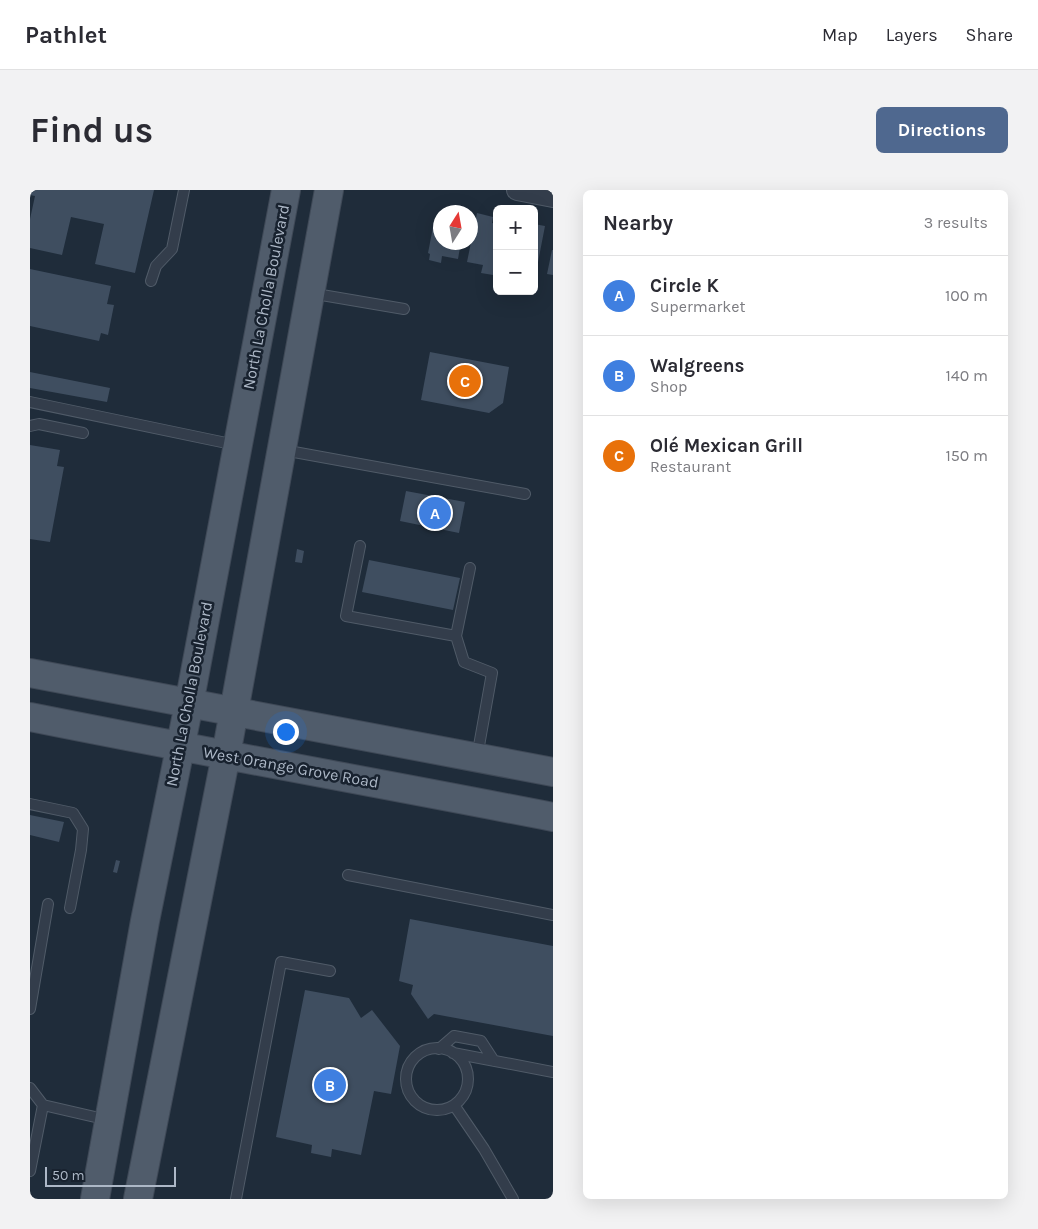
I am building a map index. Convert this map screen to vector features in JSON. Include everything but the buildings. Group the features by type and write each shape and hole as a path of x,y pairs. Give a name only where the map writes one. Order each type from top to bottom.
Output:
{"main road":[{"name":"North La Cholla Boulevard","path":"95,1199 108,1120 286,190"},
{"path":"138,1199 226,755 328,190"},
{"path":"30,673 553,772"},
{"name":"West Orange Grove Road","path":"30,718 553,817"}],"street":[{"path":"517,190 553,197"}],"lane":[{"path":"151,281 156,266 172,249 184,190"},
{"path":"309,293 404,309"},
{"path":"30,402 237,445"},
{"path":"30,426 39,424 83,433"},
{"path":"282,450 525,494"},
{"path":"360,546 346,616 456,636"},
{"path":"470,568 456,636 464,662 492,674 477,757"},
{"path":"30,804 73,813 83,829 70,908"},
{"path":"348,875 553,915"},
{"path":"30,1009 48,904"},
{"path":"236,1199 281,962 330,972"},
{"path":"439,1049 454,1036 481,1041 494,1061"},
{"path":"452,1053 460,1059 466,1068 468,1078 462,1097 445,1109 435,1110 417,1103 410,1095 406,1086 406,1076 409,1066 415,1058 423,1052 433,1049 553,1072"},
{"path":"31,1091 43,1105 108,1120"},
{"path":"454,1104 484,1149 513,1199"},
{"path":"30,1171 43,1105"}],"place":[{"name":"Olé Mexican Grill","path":"465,381"},
{"name":"Circle K","path":"435,513"},
{"name":"Walgreens","path":"330,1085"}]}
